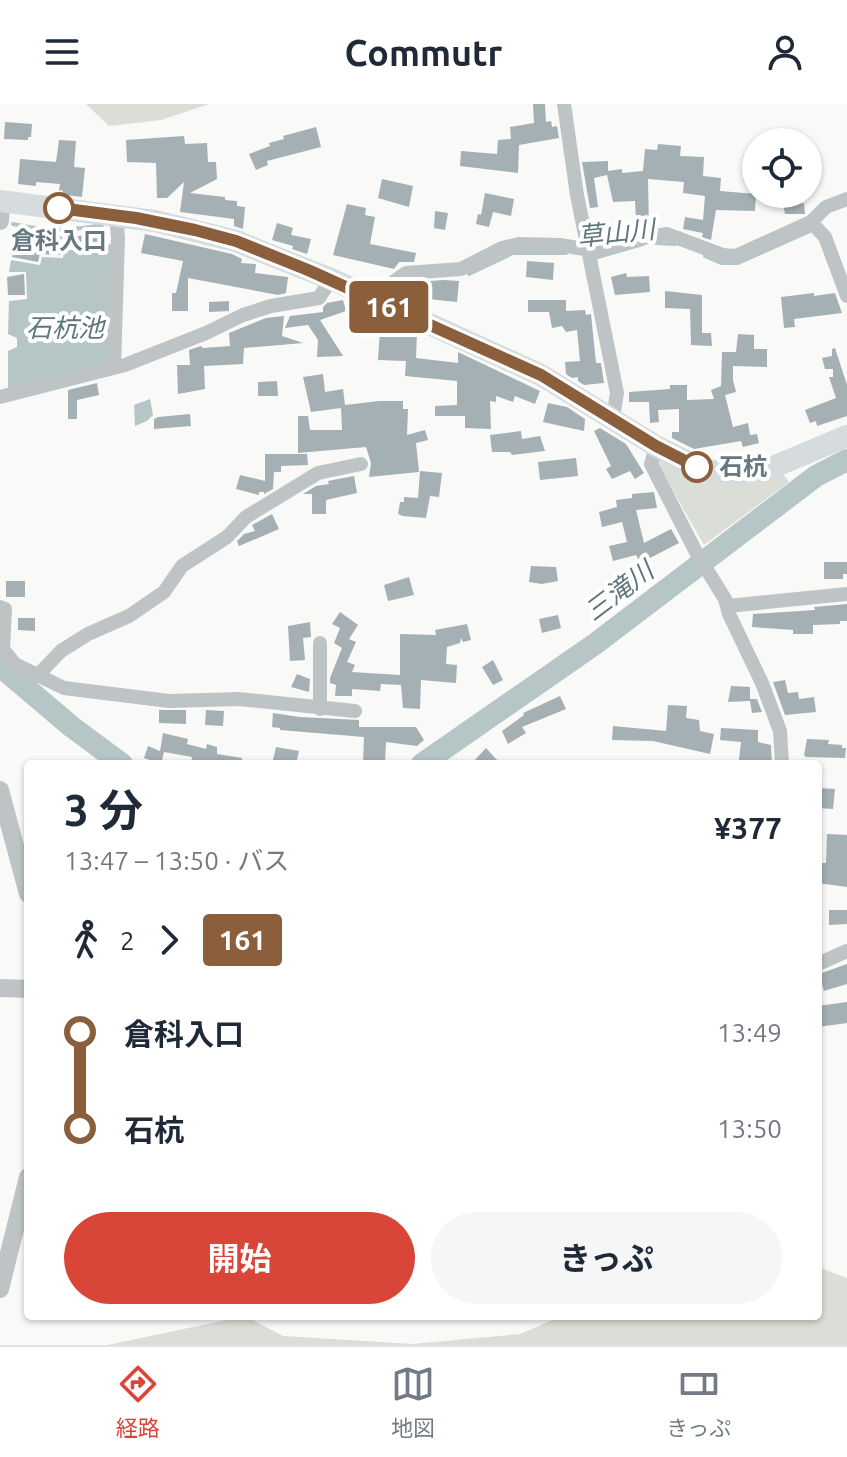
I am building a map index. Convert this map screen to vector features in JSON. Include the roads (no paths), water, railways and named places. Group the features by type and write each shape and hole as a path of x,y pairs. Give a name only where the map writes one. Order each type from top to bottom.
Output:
{"main road":[{"path":"0,207 182,227 236,241 331,279 541,375 656,446 689,464 714,472 733,474 771,468 847,436"}],"street":[{"path":"564,104 577,195 617,393 613,418"},
{"path":"373,299 406,273 461,269 511,245 560,245 590,256 648,236 667,234 723,255 736,256 811,222 826,207 847,199"},
{"path":"114,367 116,222"},
{"path":"811,222 825,237 847,296"},
{"path":"0,397 163,351 243,315 271,306 319,298 331,279"},
{"path":"656,446 651,464 728,606 780,731 782,760"},
{"path":"37,676 61,651 88,634 129,616 164,592 182,566 227,537 246,517 318,473 361,464"},
{"path":"728,606 847,594"},
{"path":"0,607 5,609 3,649 15,664 64,688 169,701 239,699 355,711"},
{"path":"320,643 320,709"},
{"path":"1,796 24,879"},
{"path":"822,962 847,951"},
{"path":"0,988 24,989"},
{"path":"0,1289 24,1215"}],"water":[{"name":"石杭池","path":"115,243 109,361 8,392 8,351 17,347 17,338 8,334 9,301 27,299 26,272 9,272 11,260 40,265 42,257 63,258 64,250 85,250"},
{"path":"150,399 153,415 135,426 134,405"}],"waterway":[{"name":"草山川","path":"13,224 57,229 102,225"},
{"name":"草山川","path":"705,256 721,263 738,263 810,231"},
{"name":"草山川","path":"656,243 675,244"},
{"name":"草山川","path":"594,258 643,244"},
{"name":"草山川","path":"469,274 513,253 566,253"},
{"name":"三滝川","path":"428,760 595,644 816,476 847,460"},
{"name":"三滝川","path":"0,666 117,760"}],"place":[{"name":"倉科入口","path":"59,208"},
{"name":"石杭","path":"697,467"}]}
